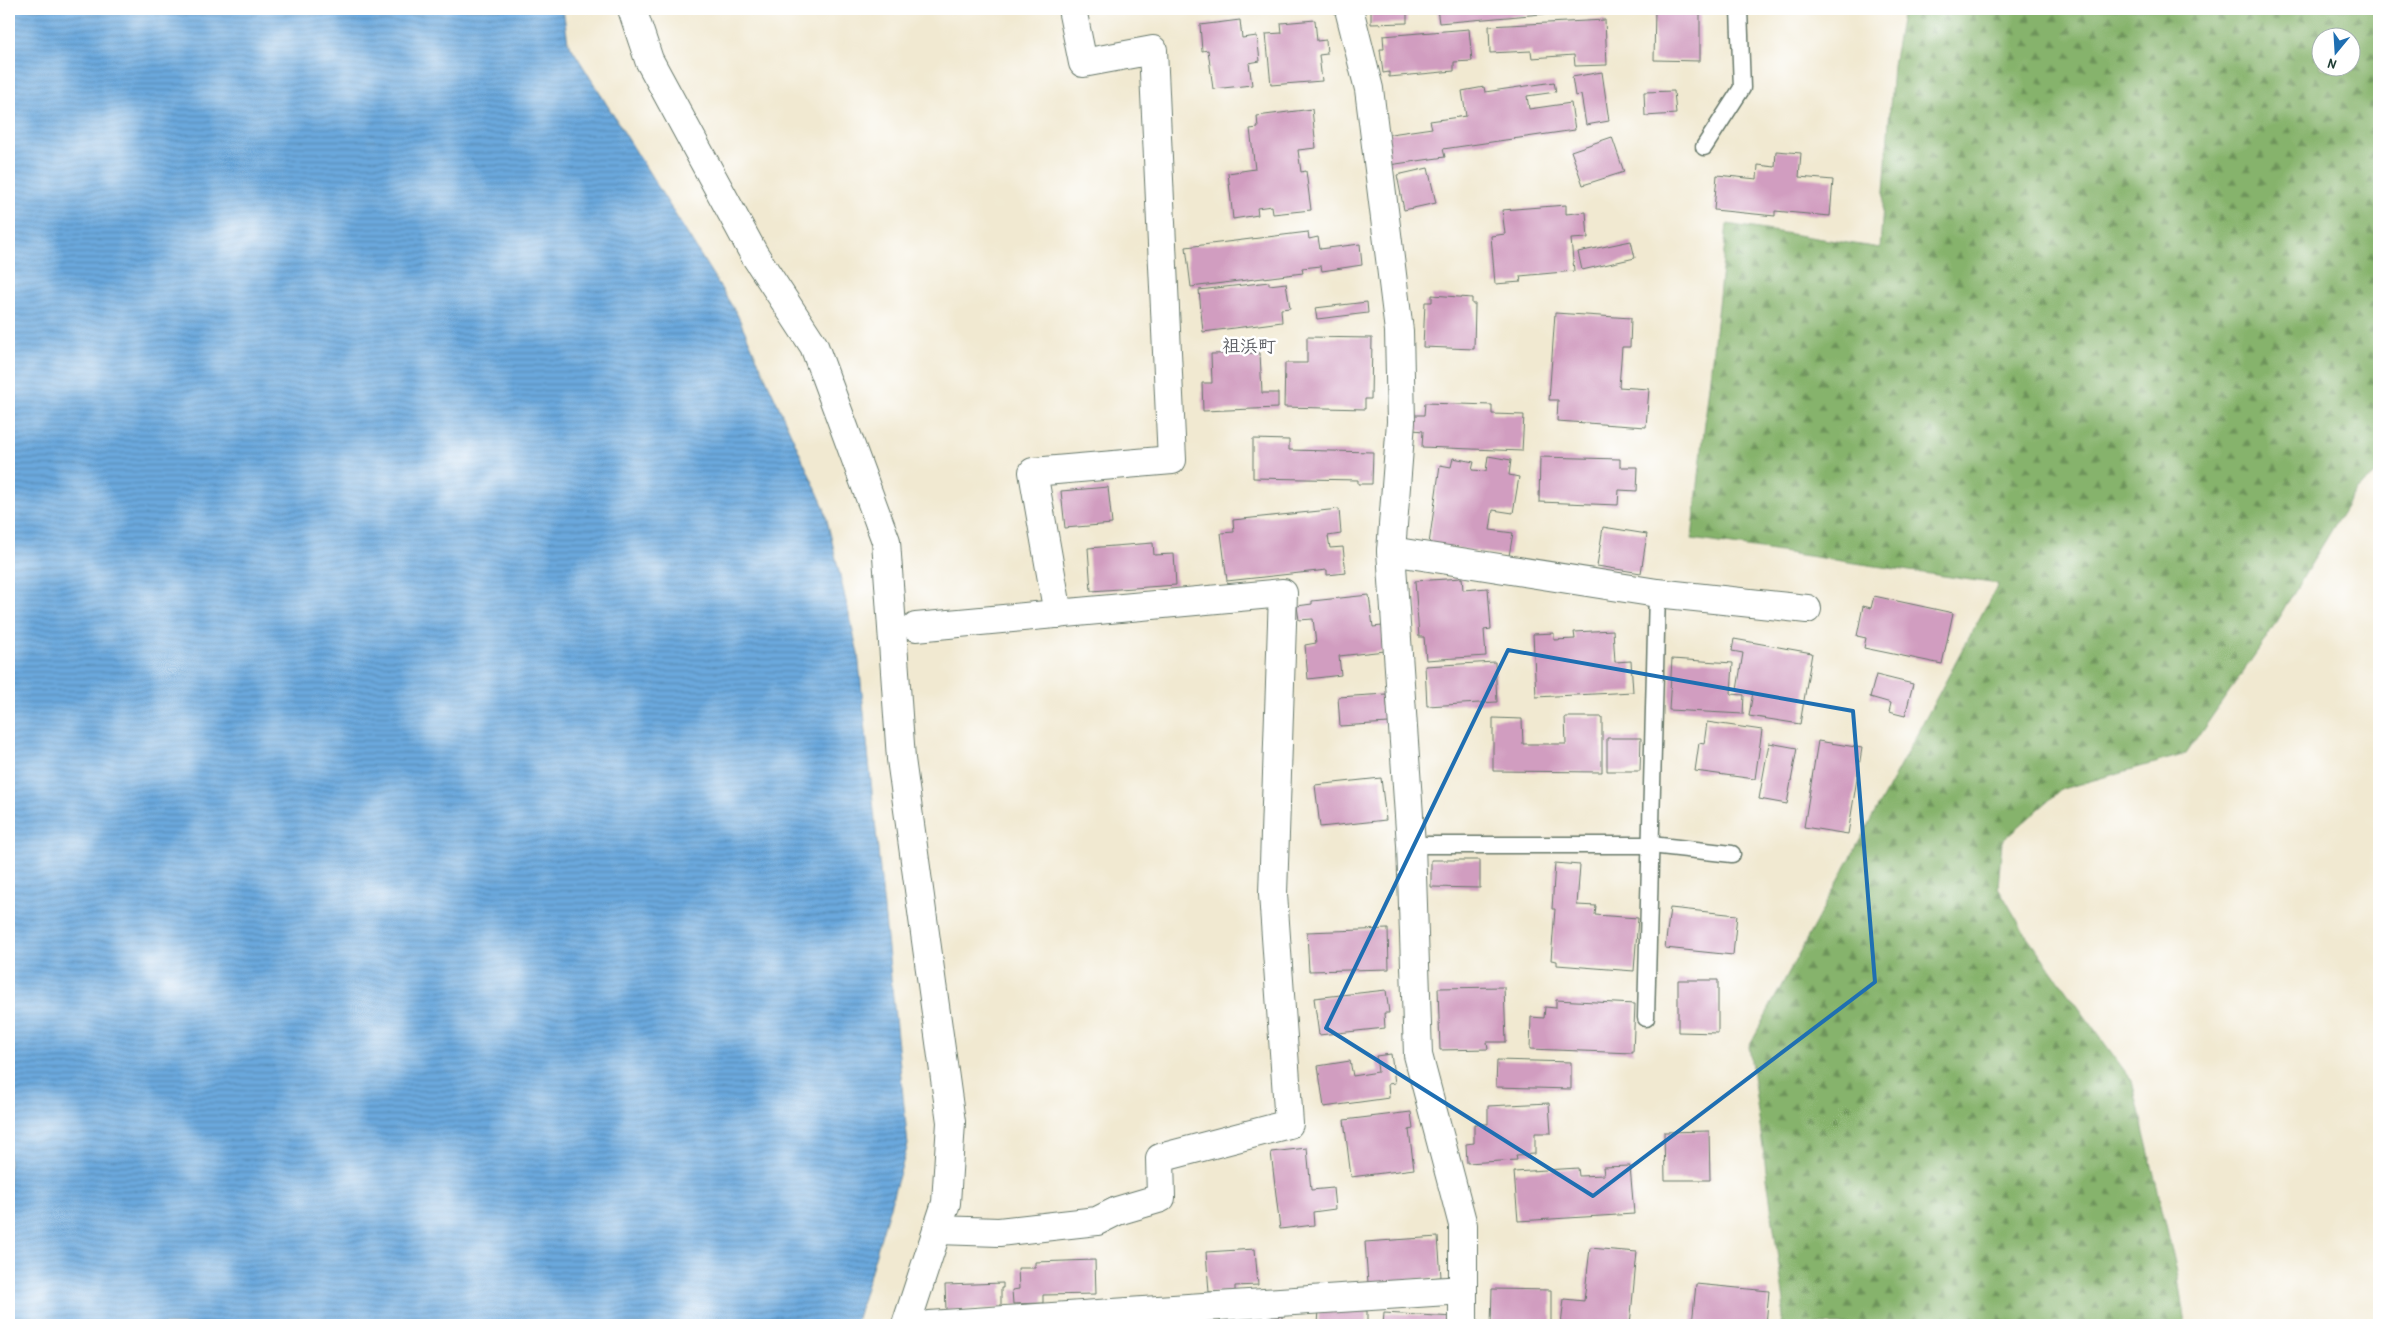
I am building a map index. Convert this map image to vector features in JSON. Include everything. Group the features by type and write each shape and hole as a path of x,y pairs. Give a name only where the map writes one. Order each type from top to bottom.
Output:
{"street":[{"path":"632,9 649,60 676,110 754,254 814,346 886,541 901,759 952,1122 946,1203 906,1325"},
{"path":"1058,614 1033,472 1172,460 1153,50 1083,63 1072,9"},
{"path":"1349,9 1369,89 1399,332 1401,422 1391,551 1411,845 1418,1055 1463,1225 1463,1325"},
{"path":"1391,551 1657,594 1807,609"},
{"path":"916,627 1283,593 1273,894 1289,1124 1160,1158 1161,1198 1117,1211 1097,1221 999,1232 937,1230"},
{"path":"929,1325 1463,1290"}],"lane":[{"path":"1704,147 1742,88 1739,9"},
{"path":"1646,1018 1657,594"},
{"path":"1411,845 1651,845 1732,854"}],"highlighted area":[{"path":"1508,650 1853,711 1875,982 1593,1196 1326,1028"}],"green space":[{"path":"1903,9 2379,9 2379,471 2356,490 2265,640 2186,754 2062,789 2002,841 1998,887 2024,932 2132,1081 2178,1277 2185,1325 1781,1325 1784,1302 1749,1046 1998,584 1692,539 1727,224 1880,248 1893,65"}],"water":[{"path":"9,9 563,9 568,42 737,314 824,507 858,653 908,1145 855,1325 9,1325"}],"building":[{"path":"1371,9 1407,9 1407,23 1371,24"},
{"path":"1437,9 1553,9 1553,13 1439,23"},
{"path":"1655,9 1700,9 1700,61 1654,60"},
{"path":"1240,20 1242,38 1257,36 1260,61 1249,63 1252,85 1213,89 1208,50 1202,51 1200,25"},
{"path":"1315,20 1317,41 1326,40 1327,54 1319,55 1322,81 1271,85 1266,34 1282,33 1281,23"},
{"path":"1605,20 1607,65 1575,66 1574,55 1532,58 1531,51 1490,53 1489,26"},
{"path":"1469,29 1472,61 1454,62 1454,71 1389,77 1389,72 1383,73 1380,49 1384,49 1383,36"},
{"path":"1602,72 1609,121 1586,125 1581,95 1575,96 1572,77"},
{"path":"1554,82 1556,92 1527,96 1529,109 1571,103 1575,130 1443,149 1445,157 1389,165 1384,135 1432,128 1430,121 1466,116 1462,91 1484,87 1485,92"},
{"path":"1674,91 1676,114 1645,116 1644,92"},
{"path":"1312,109 1316,148 1298,150 1301,172 1306,171 1311,210 1273,214 1272,206 1257,208 1258,215 1233,219 1228,173 1255,169 1250,129 1258,128 1257,116"},
{"path":"1612,137 1624,172 1583,185 1571,151"},
{"path":"1776,151 1801,153 1799,177 1833,180 1830,216 1775,211 1775,216 1714,210 1717,175 1757,179 1758,165 1775,167"},
{"path":"1428,168 1436,203 1404,210 1397,175"},
{"path":"1566,205 1566,214 1586,212 1588,238 1571,239 1574,271 1520,276 1521,282 1495,284 1491,236 1505,234 1502,210"},
{"path":"1308,232 1309,239 1318,237 1320,249 1360,244 1362,265 1322,271 1321,266 1302,268 1303,273 1191,287 1186,247"},
{"path":"1631,241 1635,258 1582,270 1578,252"},
{"path":"1269,282 1269,285 1286,283 1290,308 1281,309 1282,322 1203,332 1199,290"},
{"path":"1432,295 1472,298 1472,304 1475,304 1474,349 1423,347 1425,302 1432,302"},
{"path":"1367,302 1368,313 1317,319 1315,308"},
{"path":"1555,313 1631,318 1630,347 1622,347 1619,387 1649,389 1646,427 1557,421 1558,400 1549,400"},
{"path":"1307,337 1372,338 1371,399 1365,399 1365,409 1284,407 1285,363 1307,363"},
{"path":"1260,353 1262,393 1278,393 1278,408 1203,411 1202,383 1212,383 1211,354"},
{"path":"1425,403 1492,405 1492,414 1524,415 1522,451 1422,447 1423,431 1413,430 1414,415 1424,415"},
{"path":"1253,439 1289,440 1289,450 1373,452 1372,484 1358,484 1358,480 1253,478"},
{"path":"1488,456 1511,460 1509,475 1519,477 1513,513 1493,510 1490,530 1513,533 1509,556 1429,544 1440,465 1451,467 1453,458 1474,462 1472,470 1486,471"},
{"path":"1540,457 1620,459 1620,467 1638,467 1637,491 1619,490 1618,505 1539,502"},
{"path":"1108,487 1112,524 1065,528 1061,491"},
{"path":"1339,509 1341,534 1328,536 1330,548 1343,547 1346,573 1327,575 1327,570 1227,581 1221,533 1234,532 1233,520"},
{"path":"1603,527 1647,534 1641,573 1597,566"},
{"path":"1153,543 1154,555 1174,554 1176,585 1091,591 1088,548"},
{"path":"1462,578 1463,590 1488,588 1491,629 1484,630 1486,656 1426,660 1424,637 1419,637 1415,581"},
{"path":"1369,595 1373,627 1382,626 1385,651 1339,656 1341,675 1308,679 1305,645 1316,643 1313,619 1299,620 1297,606 1312,604 1312,601"},
{"path":"1874,596 1953,613 1942,664 1864,648 1866,638 1857,636 1863,606 1871,608"},
{"path":"1613,630 1615,662 1631,661 1633,692 1536,697 1533,634 1554,633 1554,640 1575,639 1574,632"},
{"path":"1734,639 1812,653 1800,724 1749,716 1753,692 1737,690 1743,653 1732,651"},
{"path":"1672,659 1733,663 1731,694 1744,695 1743,714 1669,710"},
{"path":"1495,662 1497,702 1427,706 1425,666"},
{"path":"1876,675 1913,684 1905,716 1889,712 1891,703 1870,697"},
{"path":"1386,694 1389,723 1340,726 1338,697"},
{"path":"1565,717 1602,717 1602,772 1493,771 1493,718 1522,719 1523,744 1566,744"},
{"path":"1707,722 1762,730 1755,779 1695,771 1699,743 1704,744"},
{"path":"1607,738 1641,738 1640,771 1607,771"},
{"path":"1818,741 1862,748 1848,834 1804,827"},
{"path":"1769,743 1797,748 1787,804 1759,799"},
{"path":"1381,778 1386,820 1320,827 1315,785"},
{"path":"1431,860 1480,860 1480,888 1431,887"},
{"path":"1555,863 1580,865 1577,905 1596,906 1595,915 1638,918 1634,971 1557,965 1557,961 1551,960 1555,909 1552,909"},
{"path":"1670,908 1737,915 1733,955 1665,948"},
{"path":"1388,929 1389,969 1309,971 1307,932"},
{"path":"1678,980 1718,980 1718,1033 1678,1032"},
{"path":"1504,987 1506,1042 1487,1042 1488,1049 1440,1050 1438,988"},
{"path":"1386,990 1389,1013 1384,1013 1385,1028 1319,1035 1314,998"},
{"path":"1556,1000 1635,1004 1633,1053 1530,1049 1531,1017 1544,1018 1545,1007 1556,1008"},
{"path":"1391,1054 1395,1083 1388,1084 1389,1098 1324,1107 1318,1066 1350,1061 1353,1076 1378,1072 1376,1056"},
{"path":"1497,1060 1571,1062 1571,1089 1496,1087"},
{"path":"1549,1103 1551,1133 1535,1133 1535,1154 1516,1155 1517,1160 1467,1163 1466,1144 1474,1143 1474,1124 1488,1124 1488,1106"},
{"path":"1411,1112 1413,1129 1409,1130 1414,1169 1351,1177 1344,1120"},
{"path":"1709,1131 1710,1180 1665,1180 1664,1132"},
{"path":"1307,1148 1311,1190 1333,1188 1335,1209 1313,1212 1314,1225 1280,1229 1271,1152"},
{"path":"1630,1166 1634,1214 1518,1221 1514,1172 1578,1168 1579,1176 1604,1175 1603,1167"},
{"path":"1438,1237 1441,1277 1368,1283 1365,1242"},
{"path":"1590,1248 1637,1252 1630,1325 1561,1325 1564,1299 1584,1301"},
{"path":"1255,1249 1258,1285 1235,1286 1235,1291 1209,1292 1206,1252"},
{"path":"1095,1260 1096,1294 1043,1295 1043,1303 1013,1304 1012,1290 1019,1289 1018,1268 1035,1268 1035,1262"},
{"path":"1003,1283 1003,1288 1001,1288 1001,1308 946,1310 945,1285"},
{"path":"1696,1284 1769,1291 1766,1325 1692,1325"},
{"path":"1492,1289 1551,1290 1551,1325 1491,1325"},
{"path":"1319,1309 1367,1311 1367,1325 1318,1325"},
{"path":"1282,1313 1282,1325 1221,1325 1221,1316"},
{"path":"1384,1313 1454,1317 1453,1325 1383,1325"},
{"path":"1204,1315 1205,1325 1133,1325"}],"district":[{"name":"祖浜町","path":"1249,346"}]}
